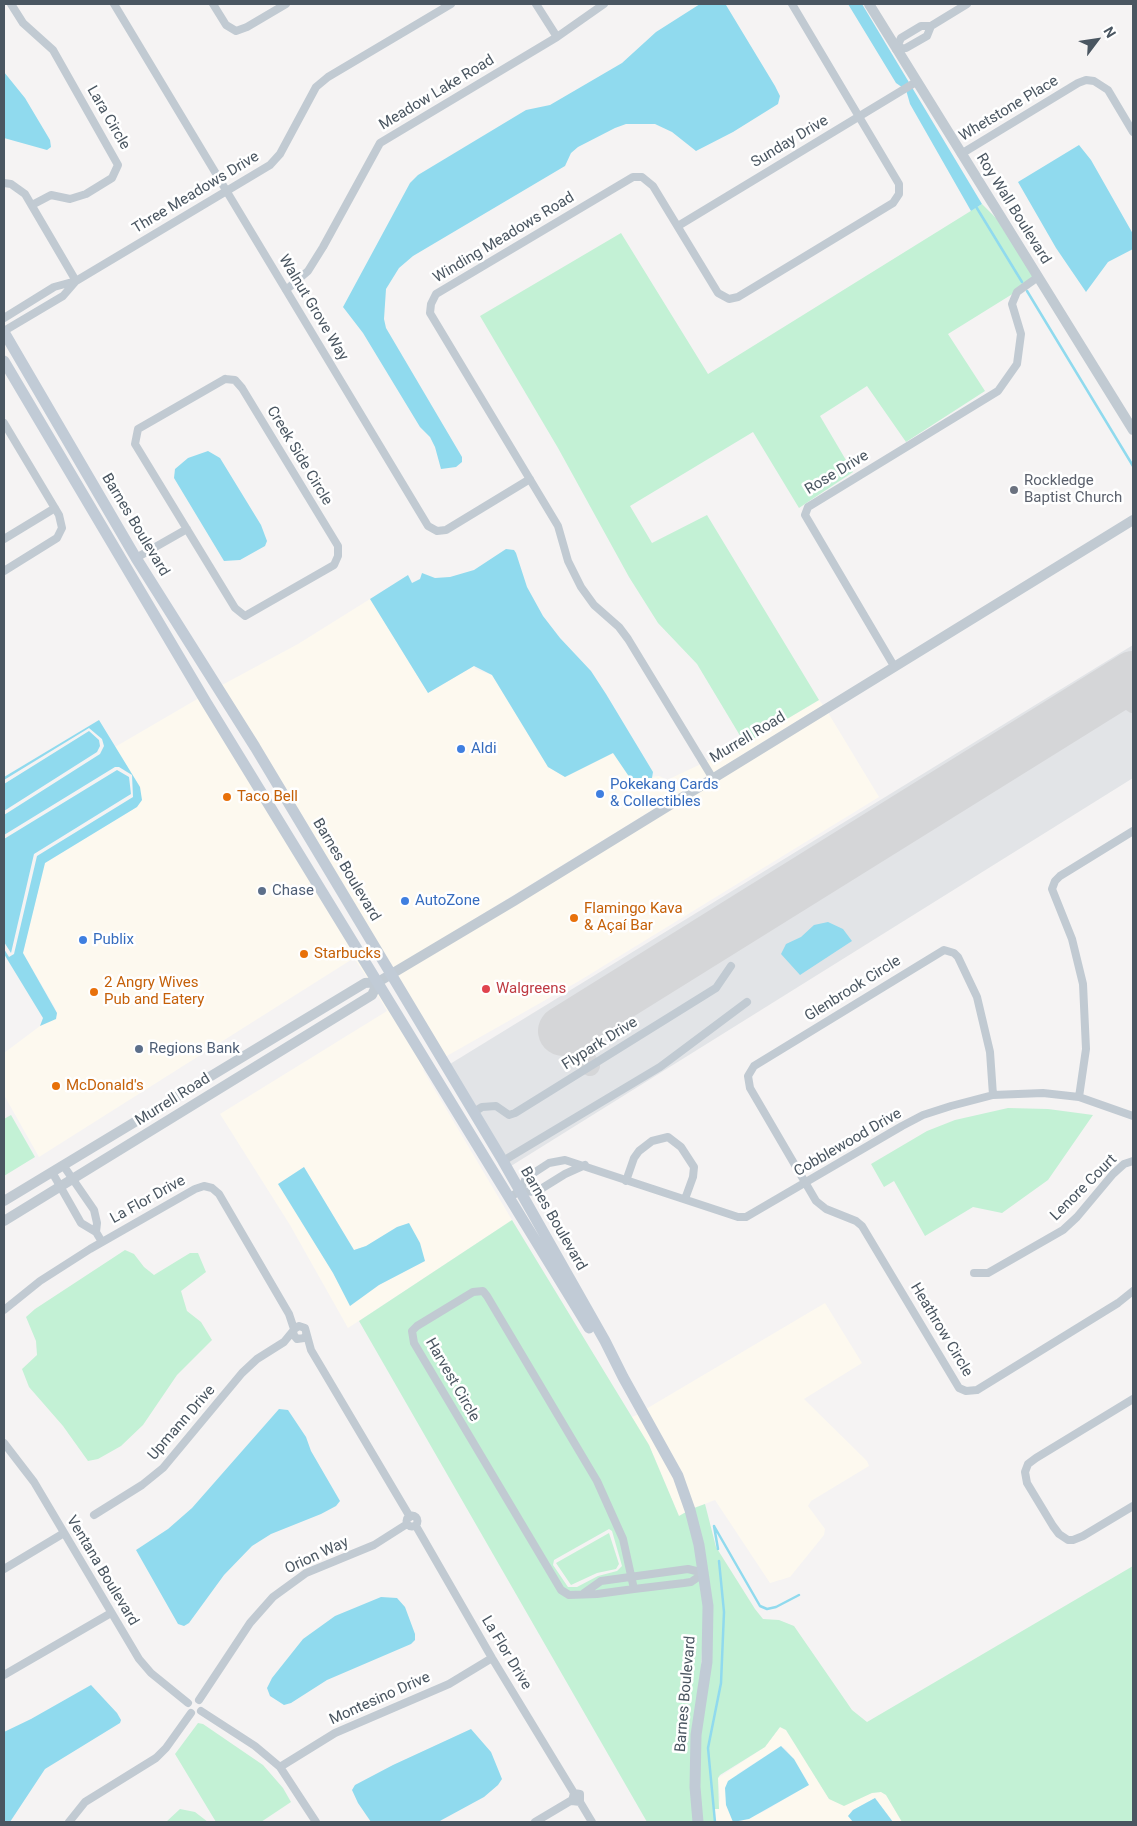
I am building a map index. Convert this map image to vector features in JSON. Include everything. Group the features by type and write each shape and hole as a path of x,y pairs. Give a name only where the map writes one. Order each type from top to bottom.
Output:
{"main road":[{"name":"Barnes Boulevard","path":"4,332 131,556 296,815 503,1160 515,1194"},
{"name":"Barnes Boulevard","path":"4,360 228,737 378,982 515,1194 605,1341 680,1480 690,1510 704,1573 708,1606 707,1657 696,1736 695,1787 698,1822"},
{"path":"66,467 82,484 131,556"},
{"path":"112,544 131,556"},
{"path":"228,737 242,751 272,799 284,810 296,815"},
{"path":"278,818 294,826 351,916 362,926"}],"street":[{"name":"Lara Circle","path":"11,4 23,22 53,50 118,165 112,178 86,194 70,199 51,195 32,205"},
{"name":"Walnut Grove Way","path":"114,4 428,526 437,531 446,530 530,479"},
{"path":"213,4 226,25 236,31 247,27 286,4"},
{"name":"Three Meadows Drive","path":"4,318 54,287 76,281 228,192 270,165 280,154 316,87 451,4"},
{"path":"536,4 557,37"},
{"name":"Meadow Lake Road","path":"286,290 308,270 323,248 380,144 557,37 604,4"},
{"path":"792,4 858,117"},
{"name":"Roy Wall Boulevard","path":"869,4 1133,430"},
{"path":"896,48 901,38 921,26 931,26 967,4"},
{"name":"Whetstone Place","path":"961,154 1086,80 1094,81 1108,90 1133,132"},
{"name":"Sunday Drive","path":"678,226 916,82"},
{"name":"Winding Meadows Road","path":"712,777 628,639 619,627 594,605 580,587 568,561 558,526 430,313 431,304 436,294 634,177 642,176 653,186 718,294 729,299 738,296 893,202 899,194 899,184 858,117"},
{"path":"4,183 10,184 25,194 76,281"},
{"name":"Rose Drive","path":"894,666 805,515 808,507 998,391 1017,364 1021,334 1012,304 1017,292 1038,277"},
{"name":"Three Meadows Drive","path":"4,332 63,296 76,281"},
{"name":"Creek Side Circle","path":"224,379 236,380 338,546 338,556 334,565 245,616 235,608 187,529 135,444 135,435 138,429 224,379"},
{"path":"4,422 55,508 62,528 57,538 4,571"},
{"path":"4,539 55,508"},
{"name":"Murrell Road","path":"4,1201 365,983 378,982 1133,520"},
{"path":"131,556 187,529"},
{"path":"1079,1098 1086,1049 1082,984 1072,939 1052,889 1054,882 1060,876 1133,831"},
{"name":"Glenbrook Circle","path":"806,1183 750,1088 750,1071 762,1061 944,950 954,953 958,958 977,997 990,1052 994,1095"},
{"name":"Flypark Drive","path":"474,1112 482,1107 496,1106 509,1115 515,1113 716,988 731,966"},
{"name":"Murrell Road","path":"4,1221 372,995 378,982"},
{"path":"503,1160 660,1067 748,1002"},
{"name":"Cobblewood Drive","path":"515,1194 526,1178 555,1161 565,1160 586,1165 626,1181 738,1217 746,1217 924,1115 994,1095 1021,1092 1079,1098 1133,1116"},
{"path":"626,1181 634,1158 639,1151 652,1141 668,1137 681,1147 694,1167 693,1177 685,1200"},
{"name":"Lenore Court","path":"974,1273 988,1273 1062,1230 1077,1217 1113,1174 1124,1164 1133,1161"},
{"path":"63,1165 94,1210 97,1223 96,1232"},
{"path":"515,1194 536,1192 564,1174 586,1165"},
{"path":"52,1172 81,1222 96,1232 102,1242"},
{"name":"Heathrow Circle","path":"806,1183 820,1206 862,1226 954,1383 966,1392 977,1390 1118,1303 1133,1291"},
{"name":"La Flor Drive","path":"4,1310 40,1280 195,1189 204,1186 212,1188 219,1194 411,1522 575,1798 592,1822"},
{"name":"Harvest Circle","path":"634,1589 623,1539 597,1481 483,1291 473,1292 417,1326 412,1331 412,1337 561,1590 569,1595 634,1589 691,1582 704,1573"},
{"name":"Upmann Drive","path":"94,1515 142,1485 163,1468 242,1373 257,1359 299,1333"},
{"path":"1133,1399 1036,1458 1028,1464 1025,1472 1027,1483 1053,1526 1059,1534 1068,1540 1083,1536 1133,1506"},
{"name":"Ventana Boulevard","path":"4,1443 34,1482 139,1659 151,1673 188,1703"},
{"name":"Orion Way","path":"199,1700 250,1623 273,1596 306,1574 374,1545 411,1522"},
{"path":"4,1569 64,1533"},
{"path":"584,1593 601,1581 688,1569 704,1573"},
{"path":"4,1674 110,1613"},
{"name":"Montesino Drive","path":"280,1767 335,1733 449,1684 492,1658"},
{"path":"191,1713 188,1703 194,1699 199,1700 202,1706 201,1711"},
{"path":"201,1711 255,1746 280,1767 316,1822"},
{"path":"191,1713 197,1714 201,1711"},
{"path":"69,1822 85,1802 156,1758 166,1748 191,1713"},
{"path":"535,1822 575,1798"}],"shaded area":[{"path":"370,599 428,693 474,666 475,669 492,675 548,767 565,777 613,753 635,779 659,776 667,780 718,756 741,738 745,744 819,700 823,705 393,969 301,813 222,685 298,644"},
{"path":"1133,645 1133,778 511,1166 450,1064"},
{"path":"199,698 371,979 368,979 354,958 39,1157 4,1095 4,1053 40,1026 56,1018 57,1013 54,1006 23,953 45,863 137,807 140,787 115,747"},
{"path":"827,711 879,797 579,981 445,1057 396,975"},
{"path":"378,991 426,1068 423,1070 512,1220 348,1328 290,1225 220,1114 387,1011 377,994","holes":["304,1167 354,1250 366,1246 397,1227 425,1261 379,1285 350,1305 333,1273 279,1184"]},
{"path":"825,1303 862,1363 804,1399 867,1461 869,1466 811,1501 808,1506 825,1529 824,1535 790,1577 770,1583 715,1500 694,1508 646,1409"},
{"path":"639,1414 676,1482 686,1512 679,1516 649,1445 632,1417"},
{"path":"780,1727 786,1730 829,1799 881,1792 886,1795 902,1822 893,1822 875,1798 853,1810 848,1816 853,1822 739,1822 765,1811 795,1793 807,1780 786,1749 781,1746 737,1774 733,1822 715,1822 714,1809 718,1809 720,1798 718,1778 765,1747"}],"green space":[{"path":"982,204 997,219 1035,280 948,334 985,391 906,442 867,386 820,416 853,472 799,508 753,432 630,506 652,543 707,515 819,700 745,744 697,664 658,623 629,577 558,448 480,316 621,233 708,374"},
{"path":"1008,1108 1048,1109 1093,1115 1048,1180 1002,1213 973,1207 925,1236 894,1181 884,1187 871,1164 927,1131 955,1120"},
{"path":"11,1115 35,1157 4,1176 4,1119"},
{"path":"512,1220 649,1445 679,1516 686,1512 695,1546 704,1606 694,1822 647,1822 359,1321","holes":["609,1529 612,1531 622,1566 617,1571 598,1576 577,1587 568,1587 553,1565 554,1560"]},
{"path":"125,1250 134,1254 144,1267 154,1275 190,1253 198,1253 206,1272 181,1291 187,1311 201,1322 212,1340 177,1375 143,1425 121,1446 98,1459 88,1461 63,1426 29,1387 22,1369 37,1355 36,1341 26,1317 35,1309"},
{"path":"705,1504 716,1547 755,1609 763,1619 779,1620 794,1626 852,1710 867,1722 1133,1566 1133,1822 902,1822 886,1795 881,1792 872,1793 844,1806 829,1799 786,1730 780,1727 765,1747 720,1775 718,1778 719,1809 714,1809 715,1822 702,1822 699,1786 700,1735 711,1661 694,1508"},
{"path":"609,1533 619,1564 616,1569 597,1573 571,1585 556,1563"},
{"path":"198,1723 203,1724 263,1765 283,1788 291,1802 261,1822 216,1822 175,1754"},
{"path":"180,1809 195,1812 208,1822 166,1822"}],"water":[{"path":"700,4 726,5 775,86 780,96 778,104 733,132 696,151 672,132 655,124 626,124 615,128 578,147 571,153 565,166 413,256 399,268 386,289 384,319 386,328 462,457 462,462 456,467 441,469 430,437 420,427 363,333 343,307 410,183 418,175 526,110 550,105 622,63 656,32"},
{"path":"848,4 862,4 982,204 971,211 910,104 906,90 896,83"},
{"path":"4,72 25,98 50,140 51,147 47,150 4,138"},
{"path":"1079,145 1091,160 1133,234 1133,249 1108,262 1086,292 1056,248 1018,182"},
{"path":"208,451 220,458 261,525 267,541 265,546 240,560 224,561 174,478 175,469 188,458"},
{"path":"506,549 514,550 516,553 527,587 543,616 560,638 591,671 606,694 653,772 652,778 630,778 613,753 565,777 548,767 492,675 474,666 428,693 370,599 408,575 412,583 420,579 422,573 435,578 450,577 474,570"},
{"path":"99,720 140,787 142,800 137,807 45,863 23,953 57,1013 56,1019 40,1026 43,1018 4,954 4,949 9,957 14,954 37,856 133,797 132,775 119,767 115,767 4,835 4,815 100,754 104,746 102,739 89,728 4,780 4,777"},
{"path":"89,731 99,740 100,746 97,752 4,811 4,784"},
{"path":"117,770 129,777 131,794 34,854 11,953 4,942 4,839"},
{"path":"828,922 843,929 852,941 800,975 781,954 786,944 801,937 814,925"},
{"path":"304,1167 354,1250 366,1246 397,1227 409,1223 420,1243 425,1261 379,1285 350,1306 333,1273 278,1184"},
{"path":"279,1409 288,1410 306,1437 311,1451 340,1501 336,1506 321,1514 271,1534 252,1546 224,1575 189,1623 184,1626 178,1624 136,1550 168,1529 192,1508"},
{"path":"381,1597 397,1598 405,1607 415,1634 415,1640 411,1644 327,1680 291,1703 284,1705 270,1696 267,1688 272,1678 303,1639 335,1616"},
{"path":"91,1685 117,1713 121,1720 120,1723 45,1769 10,1822 4,1822 4,1732"},
{"path":"471,1729 491,1752 502,1779 498,1785 484,1797 438,1822 371,1822 352,1790 355,1785"},
{"path":"781,1746 794,1759 809,1785 749,1819 733,1822 726,1805 725,1788 728,1781"},
{"path":"875,1798 893,1822 853,1822 848,1816 853,1810"}],"waterway":[{"path":"975,205 1022,282"},
{"path":"1027,291 1133,466"},
{"path":"718,1549 714,1526 760,1606 767,1609 776,1607 799,1595"},
{"path":"715,1822 708,1748 721,1683 724,1612 719,1561"}],"taxiway":[{"path":"1123,682 1133,703"},
{"path":"568,1028 590,1066"}],"runway":[{"path":"563,1031 1133,676"}],"place":[{"name":"Rockledge Baptist Church","path":"1014,490"},
{"name":"Aldi","path":"461,749"},
{"name":"Pokekang Cards & Collectibles","path":"600,794"},
{"name":"Taco Bell","path":"227,797"},
{"name":"Chase","path":"262,891"},
{"name":"AutoZone","path":"405,901"},
{"name":"Flamingo Kava & Açaí Bar","path":"574,918"},
{"name":"Publix","path":"83,940"},
{"name":"Starbucks","path":"304,954"},
{"name":"Walgreens","path":"486,989"},
{"name":"2 Angry Wives Pub and Eatery","path":"94,992"},
{"name":"Regions Bank","path":"139,1049"},
{"name":"McDonald's","path":"56,1086"}]}
